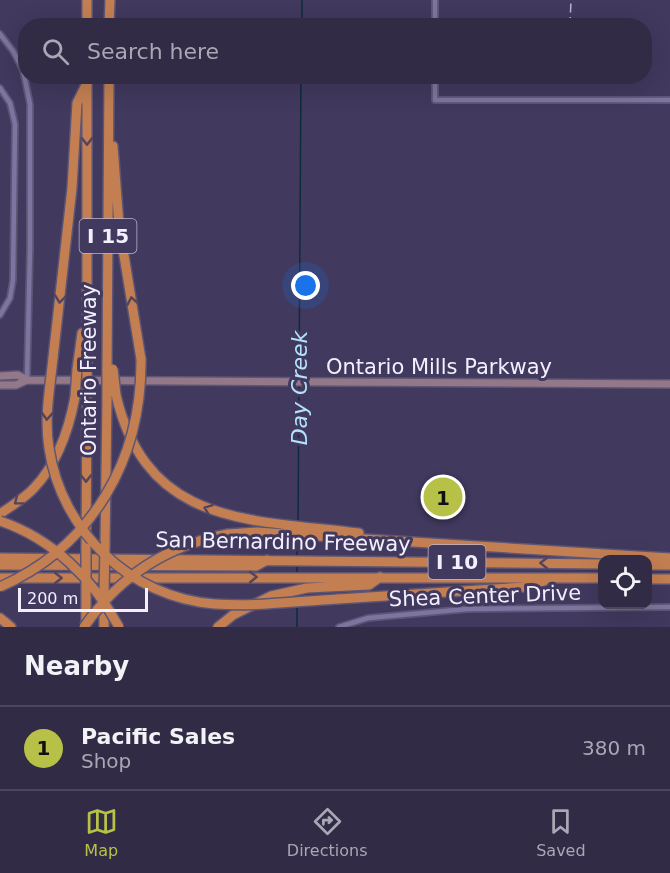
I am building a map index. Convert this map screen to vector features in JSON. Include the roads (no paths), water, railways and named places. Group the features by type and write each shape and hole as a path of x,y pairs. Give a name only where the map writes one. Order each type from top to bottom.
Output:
{"highway":[{"path":"87,0 87,18"},
{"path":"110,0 110,18"},
{"path":"85,84 77,103 72,188 47,429 52,468 66,504 76,522 101,552 116,565 167,594 201,603 233,605 525,587 553,578"},
{"name":"Ontario Freeway","path":"85,627 87,398 82,369 86,298 87,84"},
{"name":"Ontario Freeway","path":"104,627 105,544 112,397 107,328 109,84"},
{"path":"0,587 27,573 61,549 87,521 109,490 132,436 140,399 141,359 119,225 108,101"},
{"path":"0,514 34,488 48,469 61,446 70,421 82,369"},
{"path":"112,397 136,448 153,471 172,489 197,505 222,514 286,524 309,531 439,543 670,558"},
{"path":"0,521 47,544 67,559 97,591 119,627"},
{"path":"85,627 111,592 142,568 184,546 228,534 257,532 284,534 309,531"},
{"name":"San Bernardino Freeway","path":"0,558 598,564"},
{"path":"0,565 256,566 267,560"},
{"path":"652,564 670,565"},
{"path":"218,627 233,615 271,596 307,588 369,585 380,577"},
{"name":"San Bernardino Freeway","path":"0,578 598,578"},
{"path":"652,579 670,579"},
{"path":"0,618 11,627"}],"main road":[{"name":"Ontario Mills Parkway","path":"0,376 18,375 27,380"},
{"name":"Ontario Mills Parkway","path":"0,385 16,385 27,380 670,384"}],"street":[{"path":"435,0 435,18"},
{"path":"0,34 18,62"},
{"path":"25,84 30,104 27,380"},
{"path":"435,84 435,100 670,100"},
{"path":"0,88 12,108 15,124 13,280 10,298 0,315"},
{"name":"Shea Center Drive","path":"339,627 368,618 467,609 670,607"}],"waterway":[{"name":"Day Creek","path":"302,0 302,18"},
{"name":"Day Creek","path":"299,379 301,84"},
{"name":"Day Creek","path":"298,523 299,383"},
{"name":"Day Creek","path":"297,539 297,556"},
{"name":"Day Creek","path":"297,563 297,574"},
{"name":"Day Creek","path":"297,605 297,627"}],"railway":[{"path":"570,18 571,0"}],"place":[{"name":"Pacific Sales","path":"443,497"}]}
